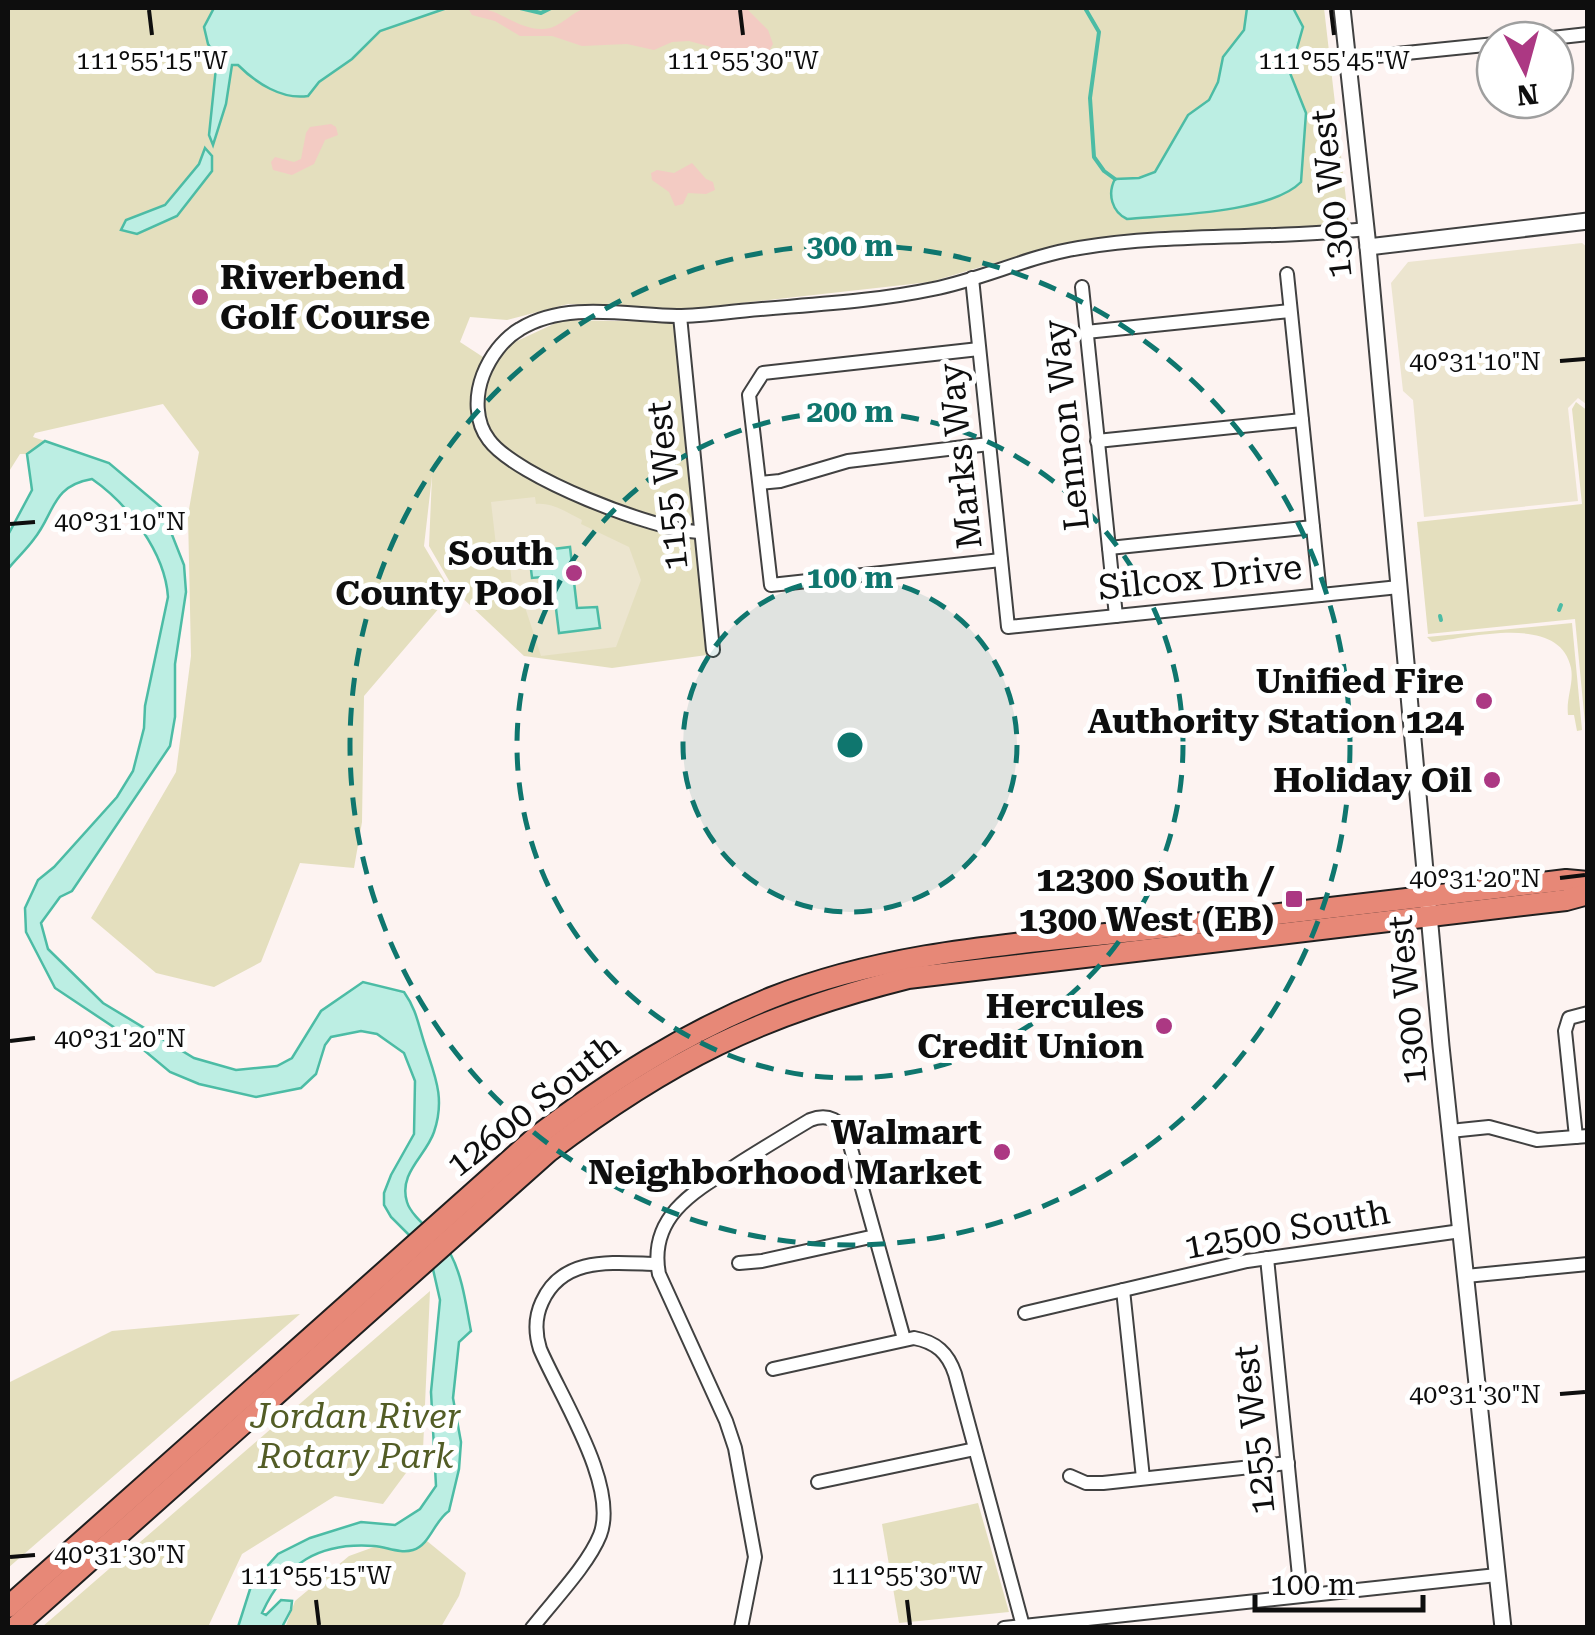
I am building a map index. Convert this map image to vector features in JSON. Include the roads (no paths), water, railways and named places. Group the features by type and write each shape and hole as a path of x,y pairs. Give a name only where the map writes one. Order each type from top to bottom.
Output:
{"main road":[{"name":"12600 South","path":"1429,906 1566,880 1588,882"},
{"name":"12600 South","path":"8,1607 452,1224 536,1137 648,1057 710,1025 817,982 927,955 1429,906 1566,900 1588,894"},
{"name":"12600 South","path":"14,1628 391,1278"}],"street":[{"name":"1300 West","path":"1342,8 1368,247 1450,1131 1503,1628"},
{"path":"1347,59 1475,46"},
{"path":"1368,247 1588,221"},
{"path":"701,532 644,520 543,478 500,452 479,422 477,404 480,383 494,355 519,330 556,315 680,316 930,290 1046,255 1134,240 1299,236 1366,229"},
{"path":"1286,274 1320,595"},
{"name":"Marks Way","path":"972,278 1008,627"},
{"name":"Lennon Way","path":"1082,287 1116,616"},
{"path":"1086,332 1290,311"},
{"name":"1155 West","path":"680,316 713,650"},
{"path":"980,348 763,373 750,395 771,585 1001,560"},
{"path":"1098,441 1302,420"},
{"path":"760,483 848,461 989,444"},
{"path":"1109,548 1313,527"},
{"name":"Silcox Drive","path":"1008,627 1398,587"},
{"path":"1450,1131 1488,1127 1537,1140 1582,1136 1564,1036 1569,1018 1588,1013"},
{"path":"741,1628 754,1567 754,1547 736,1448 657,1264 661,1232 672,1212 688,1194 810,1120 828,1117 846,1131 904,1339"},
{"name":"12500 South","path":"1025,1313 1267,1258 1461,1231"},
{"path":"739,1263 875,1236"},
{"name":"1255 West","path":"1267,1258 1301,1596"},
{"path":"532,1628 597,1542 605,1505 599,1478 540,1349 536,1330 539,1307 551,1286 572,1270 599,1263 657,1264"},
{"path":"1466,1276 1588,1264"},
{"path":"1123,1290 1143,1478"},
{"path":"773,1368 914,1338 932,1343 950,1360 1023,1626"},
{"path":"818,1482 975,1448"},
{"path":"1070,1476 1086,1483 1103,1484 1288,1463"},
{"path":"1004,1628 1497,1575"}],"water":[{"path":"214,8 447,8 380,31 352,59 319,82 308,96 279,93 238,65 232,65 226,104 213,145 209,135 217,58 204,27"},
{"path":"1247,8 1293,8 1303,27 1290,73 1306,113 1301,182 1287,192 1244,206 1127,219 1112,202 1115,179 1139,178 1155,172 1188,115 1209,100 1223,57 1244,30"},
{"path":"205,148 212,156 212,171 177,216 137,234 121,230 126,220 165,205 199,164"},
{"path":"45,441 109,463 161,507 184,565 186,592 175,664 175,717 170,746 72,891 60,897 41,923 48,949 103,1003 194,1058 236,1070 277,1066 292,1058 321,1011 363,982 404,992 416,1016 437,1086 439,1108 434,1132 409,1173 405,1192 415,1215 451,1255 471,1331 459,1342 453,1398 461,1442 449,1511 424,1543 413,1550 354,1546 320,1552 306,1559 281,1581 262,1613 266,1615 281,1600 292,1601 282,1627 238,1627 252,1583 278,1554 310,1538 361,1522 395,1525 420,1509 436,1486 431,1392 440,1300 430,1256 384,1205 391,1175 414,1134 415,1081 404,1053 377,1034 361,1031 331,1037 316,1074 301,1088 256,1097 199,1084 170,1072 127,1036 55,988 26,932 25,908 38,880 117,797 133,771 168,597 160,563 142,530 119,502 92,479 61,494 34,539 8,569 8,535 32,490 27,454"},
{"path":"570,547 577,608 597,607 600,628 559,633 552,576 532,578 529,552"}],"waterway":[{"path":"520,8 541,13 551,8"},
{"path":"1085,8 1099,32 1090,98 1094,157 1115,179"},
{"path":"1559,610 1561,605"},
{"path":"1440,616 1441,620"}],"place":[{"name":"Riverbend Golf Course","path":"200,297"},
{"name":"South County Pool","path":"574,573"},
{"name":"Unified Fire Authority Station 124","path":"1484,701"},
{"name":"Holiday Oil","path":"1492,780"},
{"name":"12300 South / 1300 West (EB)","path":"1294,899"},
{"name":"Hercules Credit Union","path":"1164,1026"},
{"name":"Walmart Neighborhood Market","path":"1002,1152"}],"park label":[{"name":"Jordan River Rotary Park","path":"356,1436"}]}
